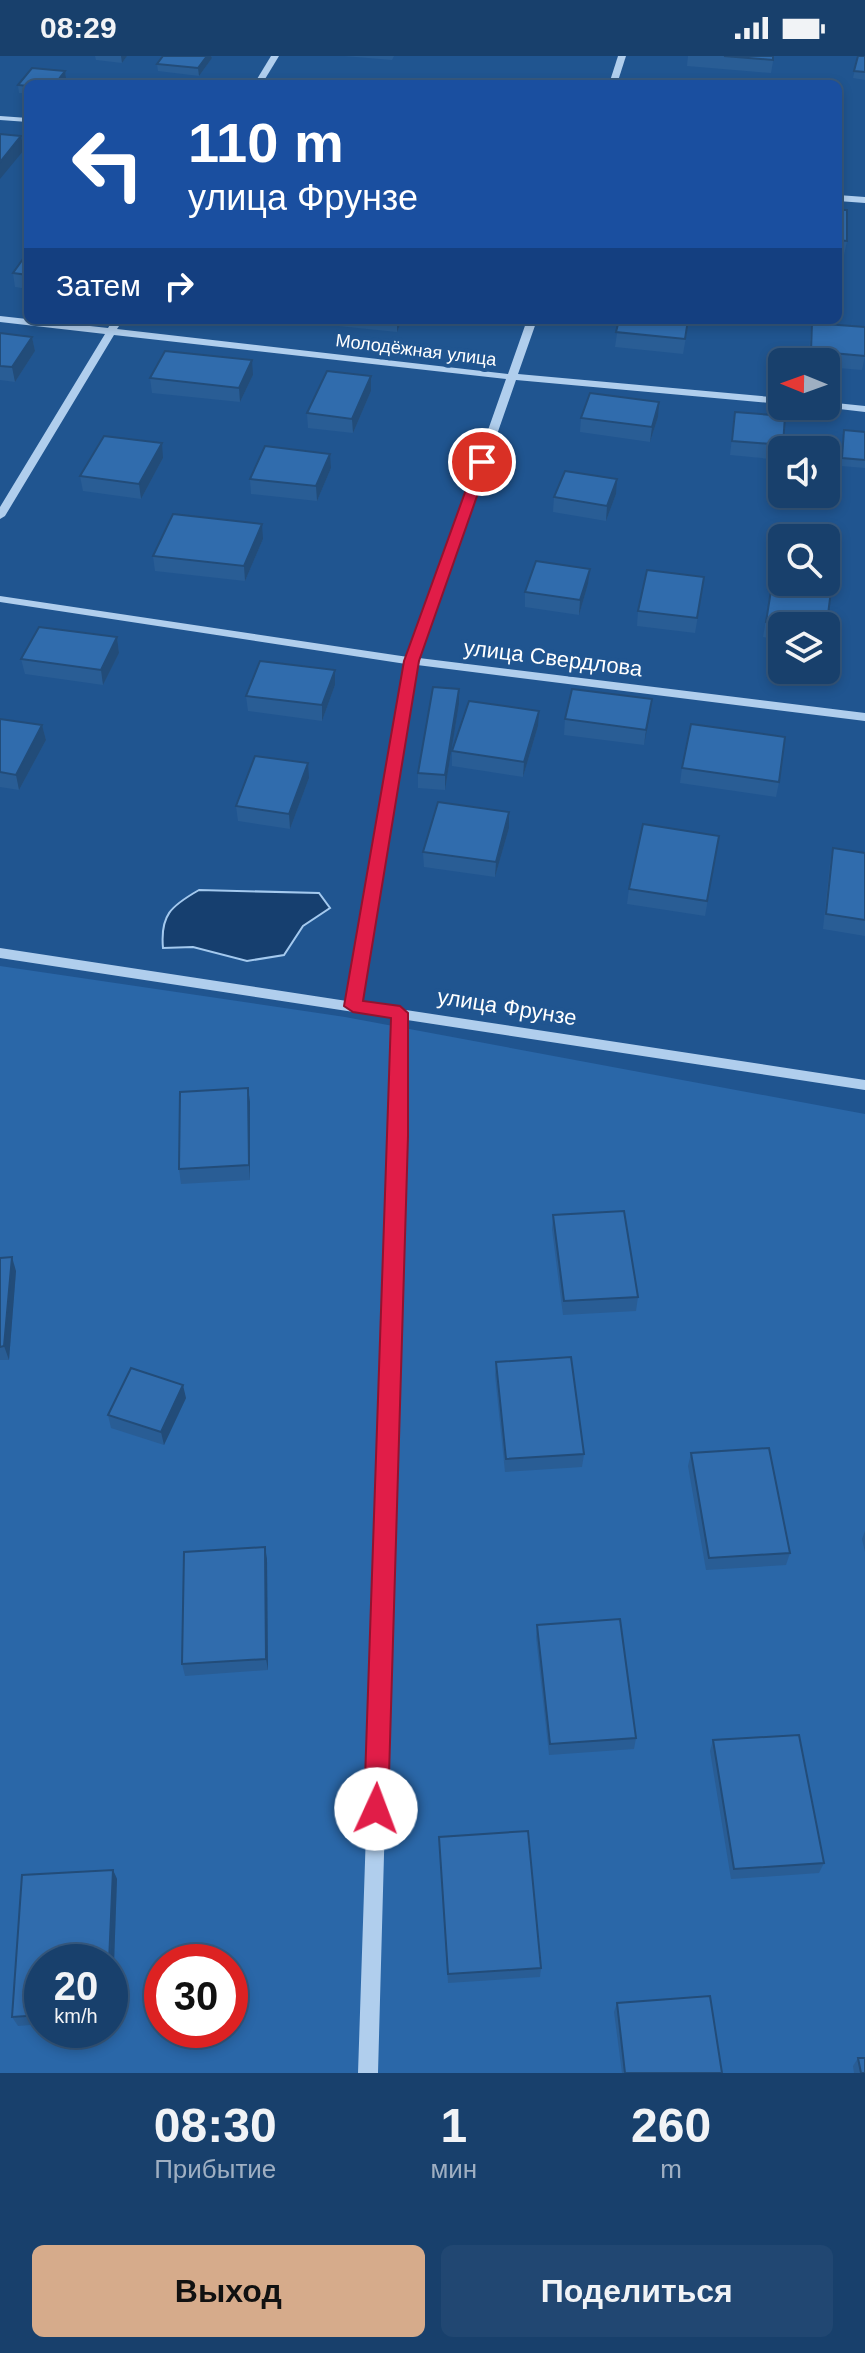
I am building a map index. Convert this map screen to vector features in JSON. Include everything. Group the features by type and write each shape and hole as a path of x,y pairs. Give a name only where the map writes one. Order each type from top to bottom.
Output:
{"street":[{"path":"260,80 275,56"},
{"path":"614,80 622,56"},
{"path":"0,118 24,120"},
{"path":"842,198 865,200"},
{"name":"Молодёжная улица","path":"0,319 24,322"},
{"name":"Молодёжная улица","path":"47,324 513,377 768,400"},
{"path":"0,516 116,324"},
{"path":"353,1006 412,661 531,324"},
{"path":"840,406 865,409"},
{"name":"улица Свердлова","path":"0,599 412,661 865,717"},
{"name":"улица Фрунзе","path":"0,953 865,1085"},
{"path":"368,2073 400,1013"}],"shaded area":[{"path":"199,890 319,893 330,908 303,926 284,955 247,961 193,947 163,948 163,927 169,913"},
{"path":"0,966 345,1017 865,1114 865,2073 0,2073"}],"building":[{"path":"163,56 207,56 198,68 157,64"},
{"path":"724,56 773,56 773,60"},
{"path":"858,56 865,56 865,72 854,71"},
{"path":"32,68 65,71 58,80 24,80 24,86 18,85"},
{"path":"0,134 21,136 0,162"},
{"path":"842,210 847,210 847,241 842,240"},
{"path":"24,258 24,274 13,273"},
{"path":"618,324 687,324 685,339 616,332"},
{"path":"812,324 865,327 865,356 840,354 840,348 811,348"},
{"path":"0,333 32,337 12,367 0,366"},
{"path":"165,351 252,360 239,388 150,378"},
{"path":"327,371 371,376 352,419 307,413"},
{"path":"590,393 659,402 652,427 581,418"},
{"path":"735,412 768,415 768,420 785,420 784,436 768,436 768,444 732,441"},
{"path":"844,430 865,432 865,460 842,458"},
{"path":"104,436 162,443 139,484 80,476"},
{"path":"265,446 330,454 316,486 250,479"},
{"path":"565,471 617,479 607,506 554,497"},
{"path":"173,514 262,524 244,566 153,556"},
{"path":"536,561 590,569 580,600 525,592"},
{"path":"647,570 704,577 697,618 638,611"},
{"path":"770,596 830,596 828,612 768,612 766,622"},
{"path":"39,627 117,637 101,670 21,659"},
{"path":"260,661 335,670 322,705 246,696"},
{"path":"433,687 459,689 445,775 418,773"},
{"path":"572,689 652,699 646,730 565,719"},
{"path":"469,701 539,711 524,762 452,751"},
{"path":"0,719 42,725 16,775 0,772"},
{"path":"691,724 785,737 779,782 682,768"},
{"path":"255,756 308,763 289,814 236,806"},
{"path":"438,802 509,812 496,862 423,852"},
{"path":"643,824 719,836 707,901 629,889"},
{"path":"833,848 865,853 865,920 826,914"},
{"path":"248,1088 249,1165 179,1169 180,1092"},
{"path":"624,1211 638,1297 564,1301 553,1215"},
{"path":"12,1257 4,1346 0,1347 0,1258"},
{"path":"571,1357 584,1454 506,1459 496,1362"},
{"path":"131,1368 183,1385 161,1432 108,1415"},
{"path":"769,1448 790,1553 709,1558 691,1453"},
{"path":"265,1547 266,1659 182,1664 184,1552"},
{"path":"620,1619 636,1738 550,1744 537,1625"},
{"path":"799,1735 824,1863 734,1869 713,1740"},
{"path":"528,1831 541,1968 448,1974 439,1837"},
{"path":"113,1870 110,1944 24,1944 24,2016 12,2017 22,1875"},
{"path":"710,1996 722,2073 625,2073 617,2003"},
{"path":"858,2058 865,2058 865,2073 861,2073"}],"route":[{"path":"376,1809 400,1013 353,1006 412,661 482,462"}]}
